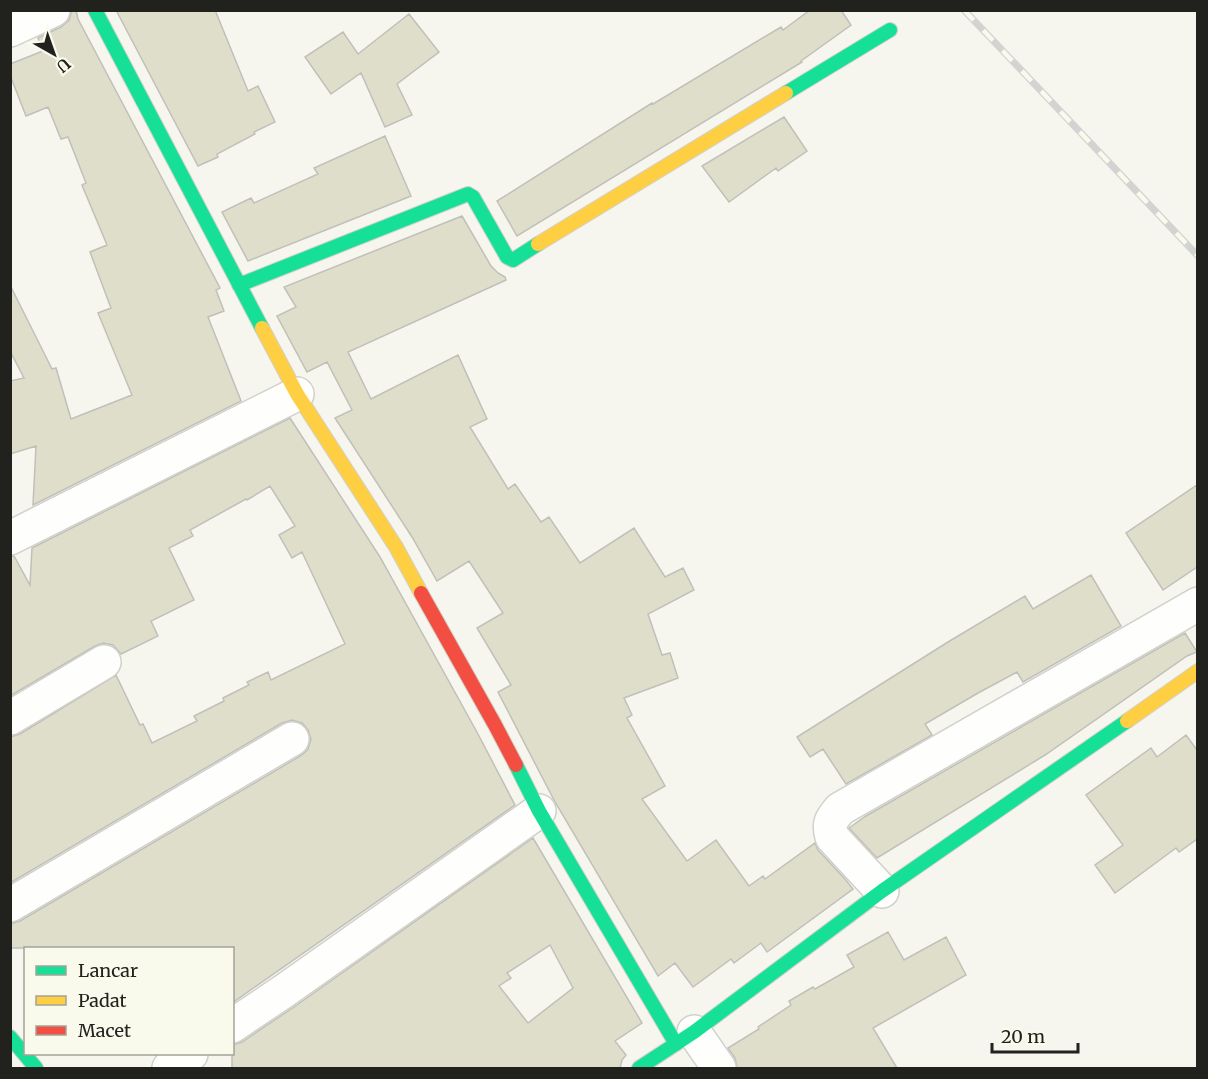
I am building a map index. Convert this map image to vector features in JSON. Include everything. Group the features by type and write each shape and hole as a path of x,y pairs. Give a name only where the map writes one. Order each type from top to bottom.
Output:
{"main road":[{"path":"95,10 297,394 396,547 495,725 539,811 685,1038"},
{"path":"239,285 468,194 473,197 507,257 513,260 890,30"},
{"path":"639,1068 685,1038 882,891 1197,671"},
{"path":"10,1036 24,1053"},
{"path":"25,1055 36,1068"}],"street":[{"path":"10,30 53,10"},
{"path":"10,538 297,394"},
{"path":"882,891 832,837 829,827 832,818 840,809 1197,604"},
{"path":"10,718 104,662"},
{"path":"10,904 292,739"},
{"path":"234,1025 539,811"},
{"path":"685,1038 718,1068"},
{"path":"169,1068 188,1055"}],"building":[{"path":"72,10 76,10 78,19 220,288 216,290 224,311 208,317 241,401 33,505 36,446 10,454 10,381 24,378 10,351 10,285 52,369 56,368 71,419 132,395 98,313 111,308 90,252 107,245 82,185 86,183 68,137 61,139 48,107 26,116 10,75 10,64 43,51 38,38 61,27 69,20"},
{"path":"116,10 215,10 248,91 258,86 275,122 217,154 218,157 198,166"},
{"path":"810,10 841,10 851,25 802,62 517,236 497,201 652,103 781,27 783,30"},
{"path":"409,14 439,52 397,84 412,115 385,127 361,73 331,94 305,57 343,32 358,54"},
{"path":"784,117 807,151 778,171 776,168 729,202 702,166"},
{"path":"385,136 411,196 248,261 222,212 251,198 254,203 318,174 314,168"},
{"path":"462,216 491,266 506,280 348,352 371,399 458,355 487,419 470,427 508,489 515,484 541,522 549,517 580,563 634,528 665,577 683,568 694,590 648,614 662,655 670,653 678,678 624,698 632,715 627,718 665,786 642,799 687,861 716,840 749,886 763,876 765,879 815,843 818,850 853,889 767,952 761,943 734,963 731,959 693,987 675,963 658,976 555,802 498,692 511,685 477,628 503,613 469,561 437,581 412,537 335,418 352,410 327,362 307,372 277,316 296,307 284,287"},
{"path":"290,418 380,557 515,805 234,1002 234,947 10,948 10,924 20,921 302,755 308,749 311,739 302,723 292,720 282,723 10,883 10,737 20,734 116,675 140,725 143,724 152,743 197,721 194,716 249,685 247,682 268,672 271,680 345,644 302,552 292,558 279,535 295,526 270,486 190,530 193,536 169,548 194,600 151,621 158,636 121,654 113,645 103,643 95,646 10,696 10,556 14,556 30,585 32,548"},
{"path":"1197,485 1197,567 1163,590 1126,533"},
{"path":"1091,575 1121,626 1023,682 1017,672 978,693 925,724 932,735 846,784 823,749 810,757 797,737 1025,596 1033,609"},
{"path":"1185,633 1197,652 1187,656 1045,755 877,858 849,828 866,816"},
{"path":"1186,735 1197,750 1197,839 1179,852 1176,848 1115,893 1095,865 1123,845 1086,795 1151,748 1157,757"},
{"path":"533,838 642,1023 615,1041 626,1055 620,1068 232,1068 234,1044 242,1042","holes":["550,945 573,988 528,1023 499,986 511,978 507,973"]},
{"path":"888,932 904,960 946,937 966,975 873,1028 897,1068 737,1068 735,1058 728,1048 791,1005 789,1001 854,967 847,955"}],"railway":[{"path":"964,10 1198,256"}],"traffic: fast":[{"path":"95,10 262,328"},
{"path":"786,93 890,30"},
{"path":"239,285 468,194 473,197 507,257 513,260 538,244"},
{"path":"639,1068 694,1032 882,891 1127,721"},
{"path":"516,765 539,811 676,1044"},
{"path":"10,1037 24,1054"},
{"path":"25,1055 36,1068"}],"traffic: slow":[{"path":"538,244 786,93"},
{"path":"262,328 297,394 396,547 421,593"},
{"path":"1127,721 1198,671"}],"traffic: jam":[{"path":"421,593 516,765"}]}
